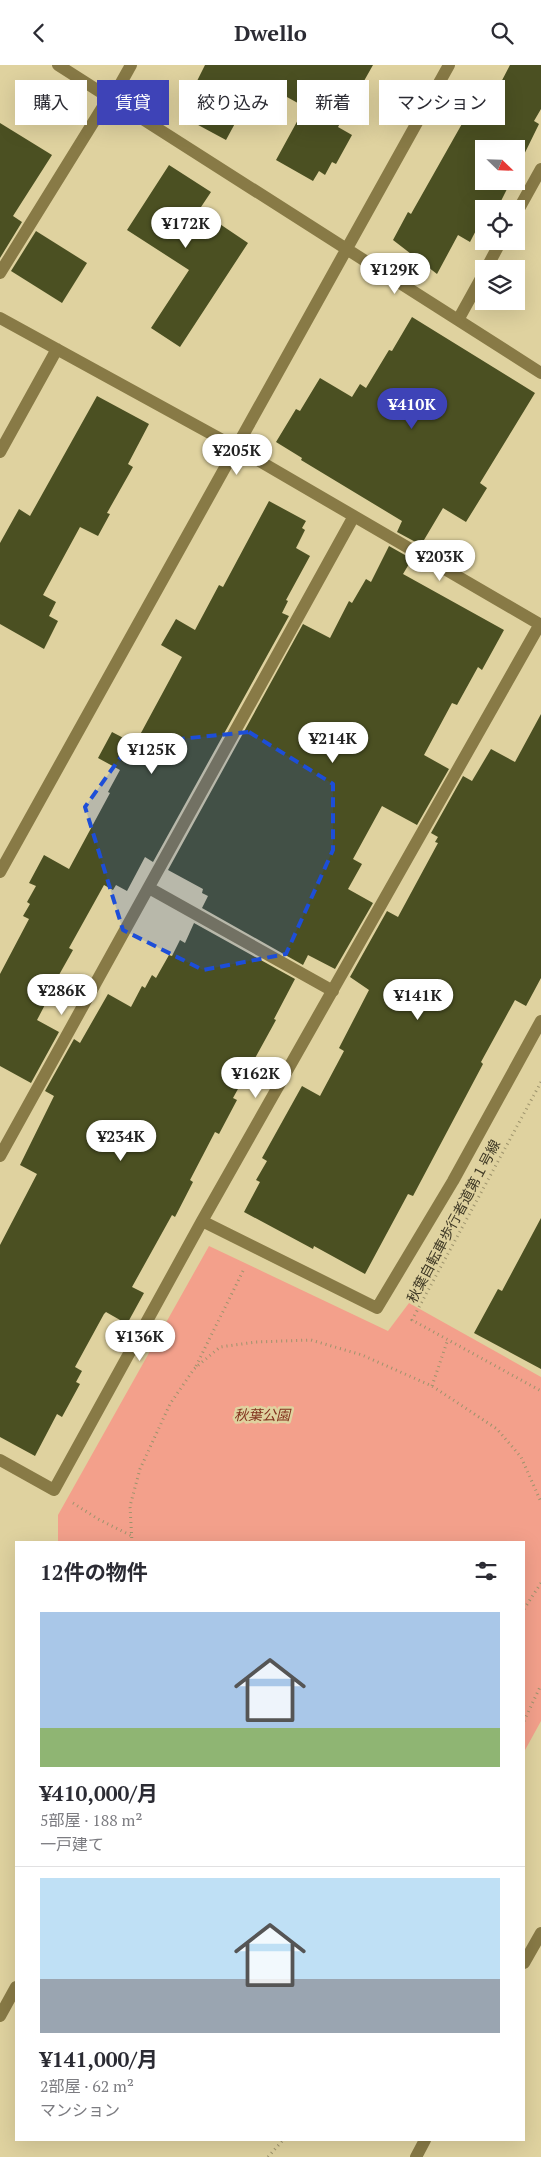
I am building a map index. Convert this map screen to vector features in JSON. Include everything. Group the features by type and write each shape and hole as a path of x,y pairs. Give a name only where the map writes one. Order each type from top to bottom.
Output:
{"street":[{"path":"58,65 97,89"},
{"path":"122,80 131,65"},
{"path":"0,872 449,65"},
{"path":"0,273 97,120"},
{"path":"153,125 541,373"},
{"path":"524,200 541,169"},
{"path":"458,319 475,289"},
{"path":"0,318 237,448 540,624 202,1221 54,1490 0,1461"},
{"path":"0,452 57,349"},
{"path":"0,1156 354,516"},
{"path":"149,888 333,991"},
{"path":"202,1221 377,1307 453,1181 541,1021"},
{"path":"525,1961 541,1933"},
{"path":"0,2016 15,1989"},
{"path":"416,2157 424,2141"}],"path":[{"name":"秋葉自転車歩行者道第１号線","path":"541,1082 412,1320 541,1391"},
{"path":"132,1541 130,1506 140,1469 170,1404 194,1369 255,1247"},
{"path":"432,1386 448,1339"},
{"path":"194,1369 220,1347 256,1342 311,1340 362,1355 432,1386 497,1429 521,1457 541,1502"},
{"path":"54,1490 98,1519 132,1537"},
{"path":"525,1607 541,1583"},
{"path":"525,1719 541,1685"},
{"path":"268,2157 282,2141"}],"highlighted area":[{"path":"249,732 333,784 333,850 286,954 203,970 123,930 85,807 130,744"}],"green space":[{"name":"秋葉公園","path":"209,1246 388,1331 409,1303 541,1377 541,1721 525,1750 525,1541 58,1541 58,1515"}],"building":[{"path":"205,65 373,65 365,80 297,80 297,103 287,97 287,80 198,80"},
{"path":"510,65 541,65 541,109 534,121 539,124 525,153 525,140 475,140 475,190 506,190 502,200 475,200 475,232 470,242 458,235 437,274 393,240 408,212 411,214 461,125 505,125 505,80 502,80"},
{"path":"297,122 297,125 339,125 338,127 352,135 336,164 332,162 325,175 319,171 313,181 276,160"},
{"path":"0,123 52,155 13,216 22,222 0,258"},
{"path":"198,125 234,125 226,140"},
{"path":"169,165 211,192 199,210 248,243 180,347 151,328 189,270 127,230"},
{"path":"36,231 87,263 62,303 11,271"},
{"path":"412,317 535,393 480,483 487,488 466,522 443,508 421,545 397,532 402,521 301,460 302,458 276,442 296,409 300,411 320,378 352,397 360,384 366,388 389,350 392,351"},
{"path":"97,396 149,424 128,464 133,467 107,513 110,514 98,536 80,527 43,595 56,602 49,616 58,621 44,649 0,624 0,543 19,509 30,516"},
{"path":"269,501 306,521 302,528 305,530 296,548 310,556 286,600 288,601 282,613 289,616 153,862 145,857 127,891 116,885 113,890 104,885 69,948 73,950 46,998 48,999 37,1020 59,1032 31,1083 0,1066 0,974 29,919 23,916 30,904 27,902 36,886 29,883 44,855 69,869 110,793 108,792 120,770 98,758 112,732 135,744 182,657 161,645 176,619 195,630 219,585 223,587"},
{"path":"389,546 412,559 403,574 504,630 482,670 478,667 457,705 452,703 424,755 449,769 417,825 382,806 353,859 362,864 348,889 373,903 335,969 308,955 303,965 202,908 208,896 202,893 203,889 168,870 303,624 330,638 349,601 352,603 366,579 371,582"},
{"path":"541,714 541,978 526,1006 515,1000 481,1062 483,1064 413,1196 408,1194 365,1274 314,1246 313,1249 244,1212 260,1182 256,1180 267,1161 262,1158 302,1086 320,1096 344,1051 339,1048 369,990 350,977 387,911 398,917 438,843 435,842 438,837 431,833 463,776 472,781 491,749 515,762"},
{"path":"194,923 295,979 274,1019 276,1020 233,1098 237,1100 219,1134 215,1132 190,1180 193,1182 175,1217 172,1215 132,1287 144,1293 127,1324 106,1312 104,1314 75,1367 82,1371 76,1382 80,1384 62,1417 57,1414 35,1456 0,1437 0,1245 37,1174 20,1165 54,1096 45,1091 74,1039 80,1043 108,994 131,1007 142,986 145,988 152,975 156,978 169,955 172,956 180,940 185,943"},
{"path":"541,1218 541,1369 474,1333 498,1289 502,1291"}]}
